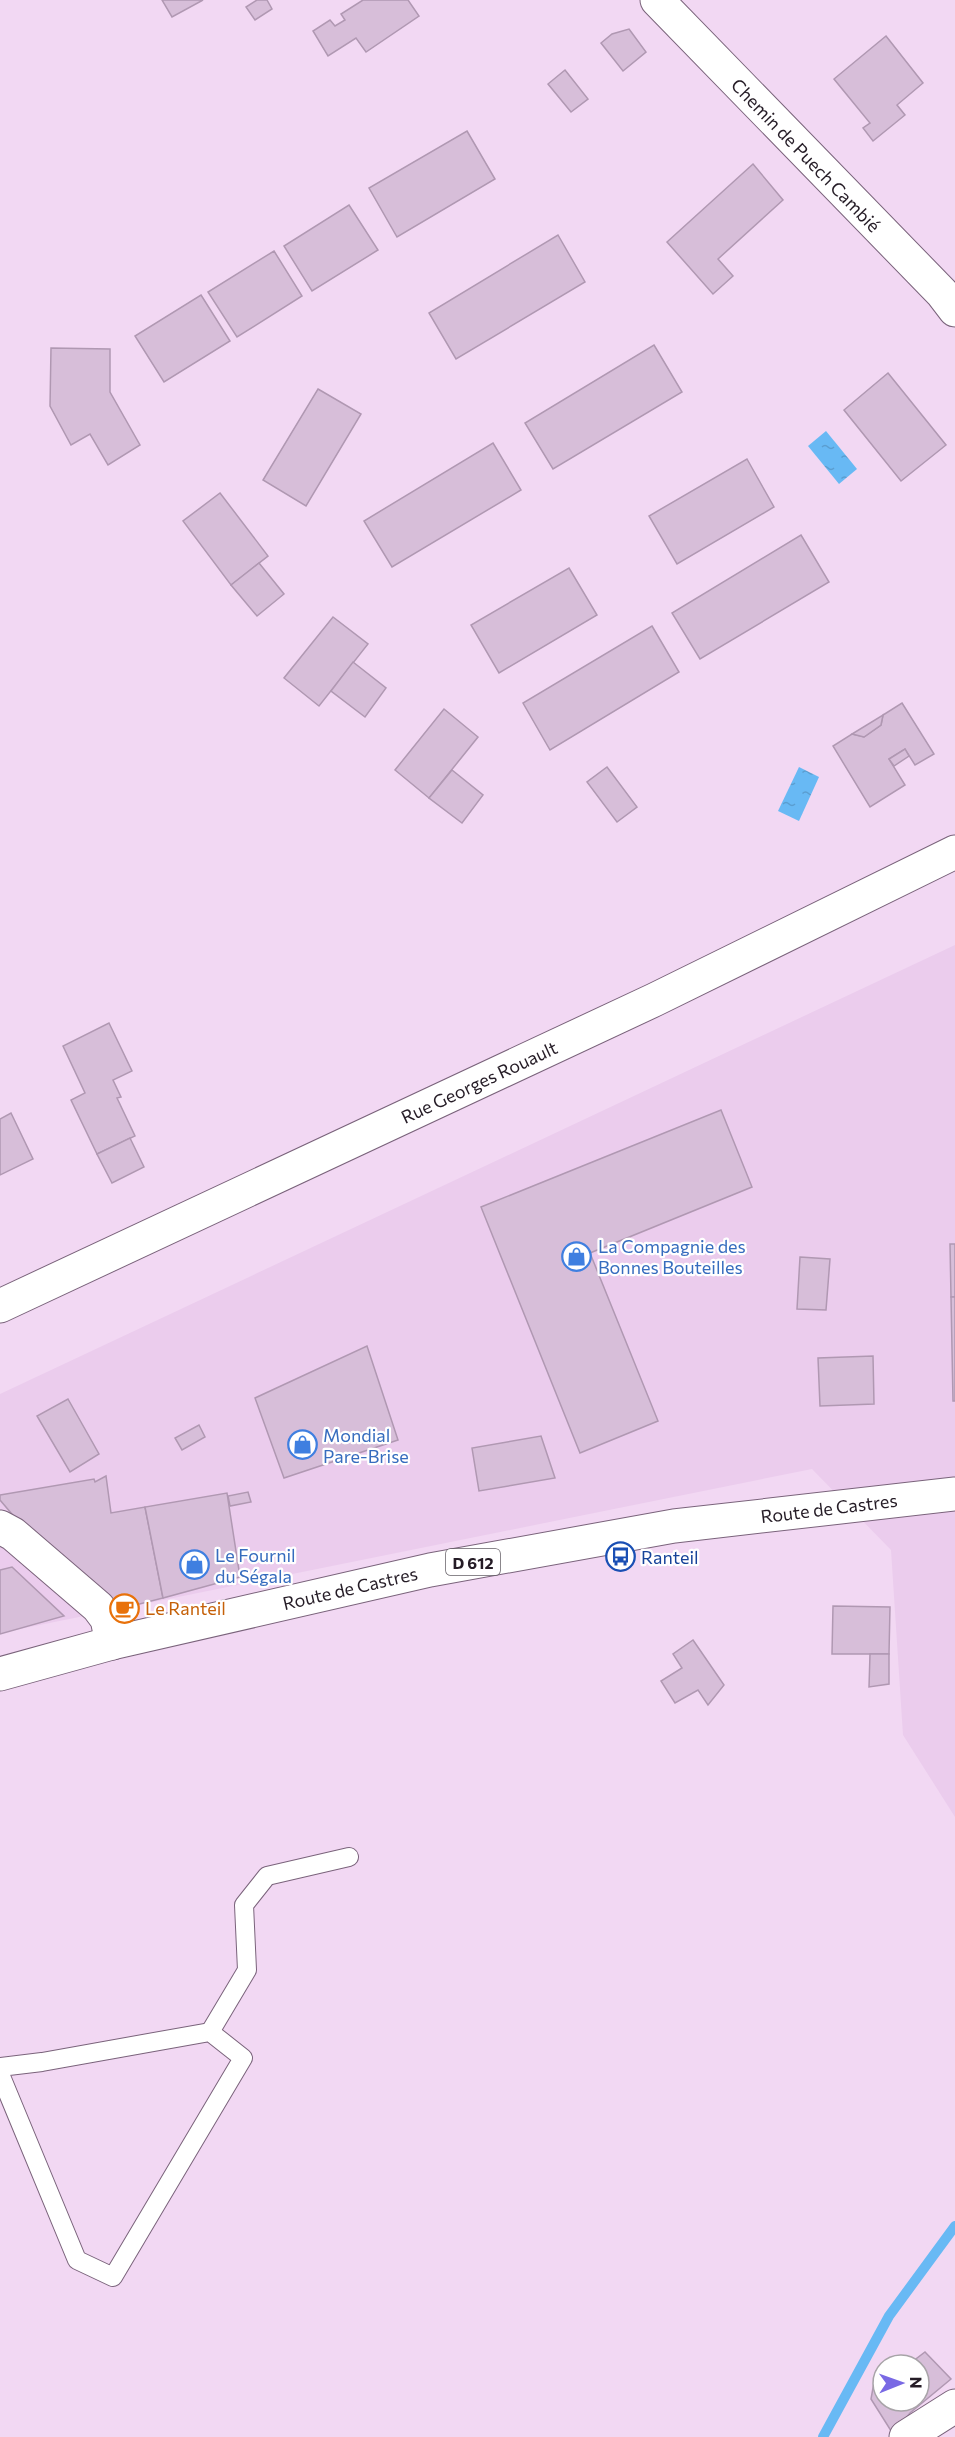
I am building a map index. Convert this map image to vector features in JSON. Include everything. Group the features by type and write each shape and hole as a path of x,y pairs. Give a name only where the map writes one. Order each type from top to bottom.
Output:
{"street":[{"name":"Chemin de Puech Cambié","path":"657,0 942,293 955,310"},
{"name":"Rue Georges Rouault","path":"0,1306 654,1000 955,852"},
{"name":"Route de Castres","path":"0,1674 112,1643 430,1570 662,1528 955,1494"},
{"path":"0,1527 13,1534 98,1607 106,1619 112,1643"},
{"path":"906,2437 955,2406"}],"lane":[{"path":"210,2032 247,1970 244,1905 267,1876 349,1857"},
{"path":"0,2067 42,2062 210,2032 243,2058 113,2277 77,2260 0,2074"}],"shaded area":[{"path":"955,945 955,1817 903,1735 891,1550 812,1469 0,1633 0,1394"}],"water":[{"path":"826,431 857,469 839,484 808,446"},
{"path":"799,767 819,777 799,821 778,811"}],"building":[{"path":"162,0 203,0 172,17"},
{"path":"257,0 267,0 272,9 255,20 246,7"},
{"path":"363,0 408,0 419,16 366,52 356,38 328,56 313,31 330,20 335,26 345,20 341,14"},
{"path":"629,29 646,52 623,71 601,43 612,34"},
{"path":"886,36 923,83 897,105 905,115 873,141 863,128 870,123 834,79"},
{"path":"565,70 588,99 571,112 548,84"},
{"path":"467,131 495,179 397,237 369,188"},
{"path":"753,164 783,200 718,259 733,276 713,294 667,242"},
{"path":"349,205 378,250 312,291 284,246"},
{"path":"558,235 585,282 456,359 429,313"},
{"path":"274,251 302,296 237,337 208,292"},
{"path":"201,295 230,341 164,382 135,336"},
{"path":"654,345 682,392 553,469 525,423"},
{"path":"51,348 110,349 110,392 140,445 108,465 90,434 71,445 50,406"},
{"path":"888,373 946,445 901,481 844,410"},
{"path":"318,389 361,414 306,506 263,480"},
{"path":"493,443 521,490 392,567 364,521"},
{"path":"747,459 774,507 677,564 649,516"},
{"path":"220,493 268,556 231,585 183,521"},
{"path":"801,535 829,582 700,659 672,613"},
{"path":"259,563 284,594 257,616 231,585"},
{"path":"569,568 597,615 499,673 471,625"},
{"path":"333,617 368,644 319,706 284,678"},
{"path":"652,626 679,672 550,750 523,703"},
{"path":"353,662 386,688 365,717 331,691"},
{"path":"902,703 934,754 915,765 905,749 889,759 905,785 870,807 833,746 852,734 864,737 881,725 883,715"},
{"path":"444,709 478,737 429,798 395,770"},
{"path":"883,715 881,725 864,737 852,734"},
{"path":"905,749 909,756 894,766 889,759"},
{"path":"607,767 637,807 617,822 587,782"},
{"path":"452,770 483,795 462,823 429,798"},
{"path":"109,1023 132,1071 113,1080 121,1097 117,1098 135,1136 97,1154 71,1100 85,1093 63,1046"},
{"path":"721,1110 752,1187 590,1253 658,1421 580,1453 481,1207"},
{"path":"11,1113 33,1159 0,1175 0,1119"},
{"path":"130,1138 144,1167 112,1183 97,1154"},
{"path":"950,1244 955,1244 955,1297 951,1297"},
{"path":"800,1257 830,1259 826,1310 797,1309"},
{"path":"951,1297 955,1297 955,1401 953,1401"},
{"path":"367,1346 398,1440 284,1478 255,1398"},
{"path":"873,1356 874,1404 820,1406 818,1358"},
{"path":"68,1399 99,1454 70,1472 37,1416"},
{"path":"199,1425 205,1437 182,1450 175,1438"},
{"path":"541,1436 555,1478 479,1491 472,1448"},
{"path":"106,1476 111,1513 145,1507 163,1598 124,1608 23,1527 0,1500 0,1495 94,1479 95,1482"},
{"path":"248,1492 251,1502 230,1506 228,1496"},
{"path":"227,1493 240,1577 163,1598 145,1507"},
{"path":"12,1567 64,1616 0,1634 0,1570"},
{"path":"833,1606 890,1607 889,1654 832,1654"},
{"path":"693,1640 724,1685 708,1705 698,1690 675,1703 661,1681 682,1668 673,1654"},
{"path":"870,1654 889,1654 889,1684 869,1687"},
{"path":"931,2358 951,2379 931,2396"},
{"path":"880,2413 910,2413 893,2434"}],"waterway":[{"path":"823,2437 889,2316 955,2226"}],"place":[{"name":"La Compagnie des Bonnes Bouteilles","path":"577,1256"},
{"name":"Mondial Pare-Brise","path":"302,1445"},
{"name":"Ranteil","path":"620,1557"},
{"name":"Le Fournil du Ségala","path":"194,1565"},
{"name":"Le Ranteil","path":"124,1608"}]}
